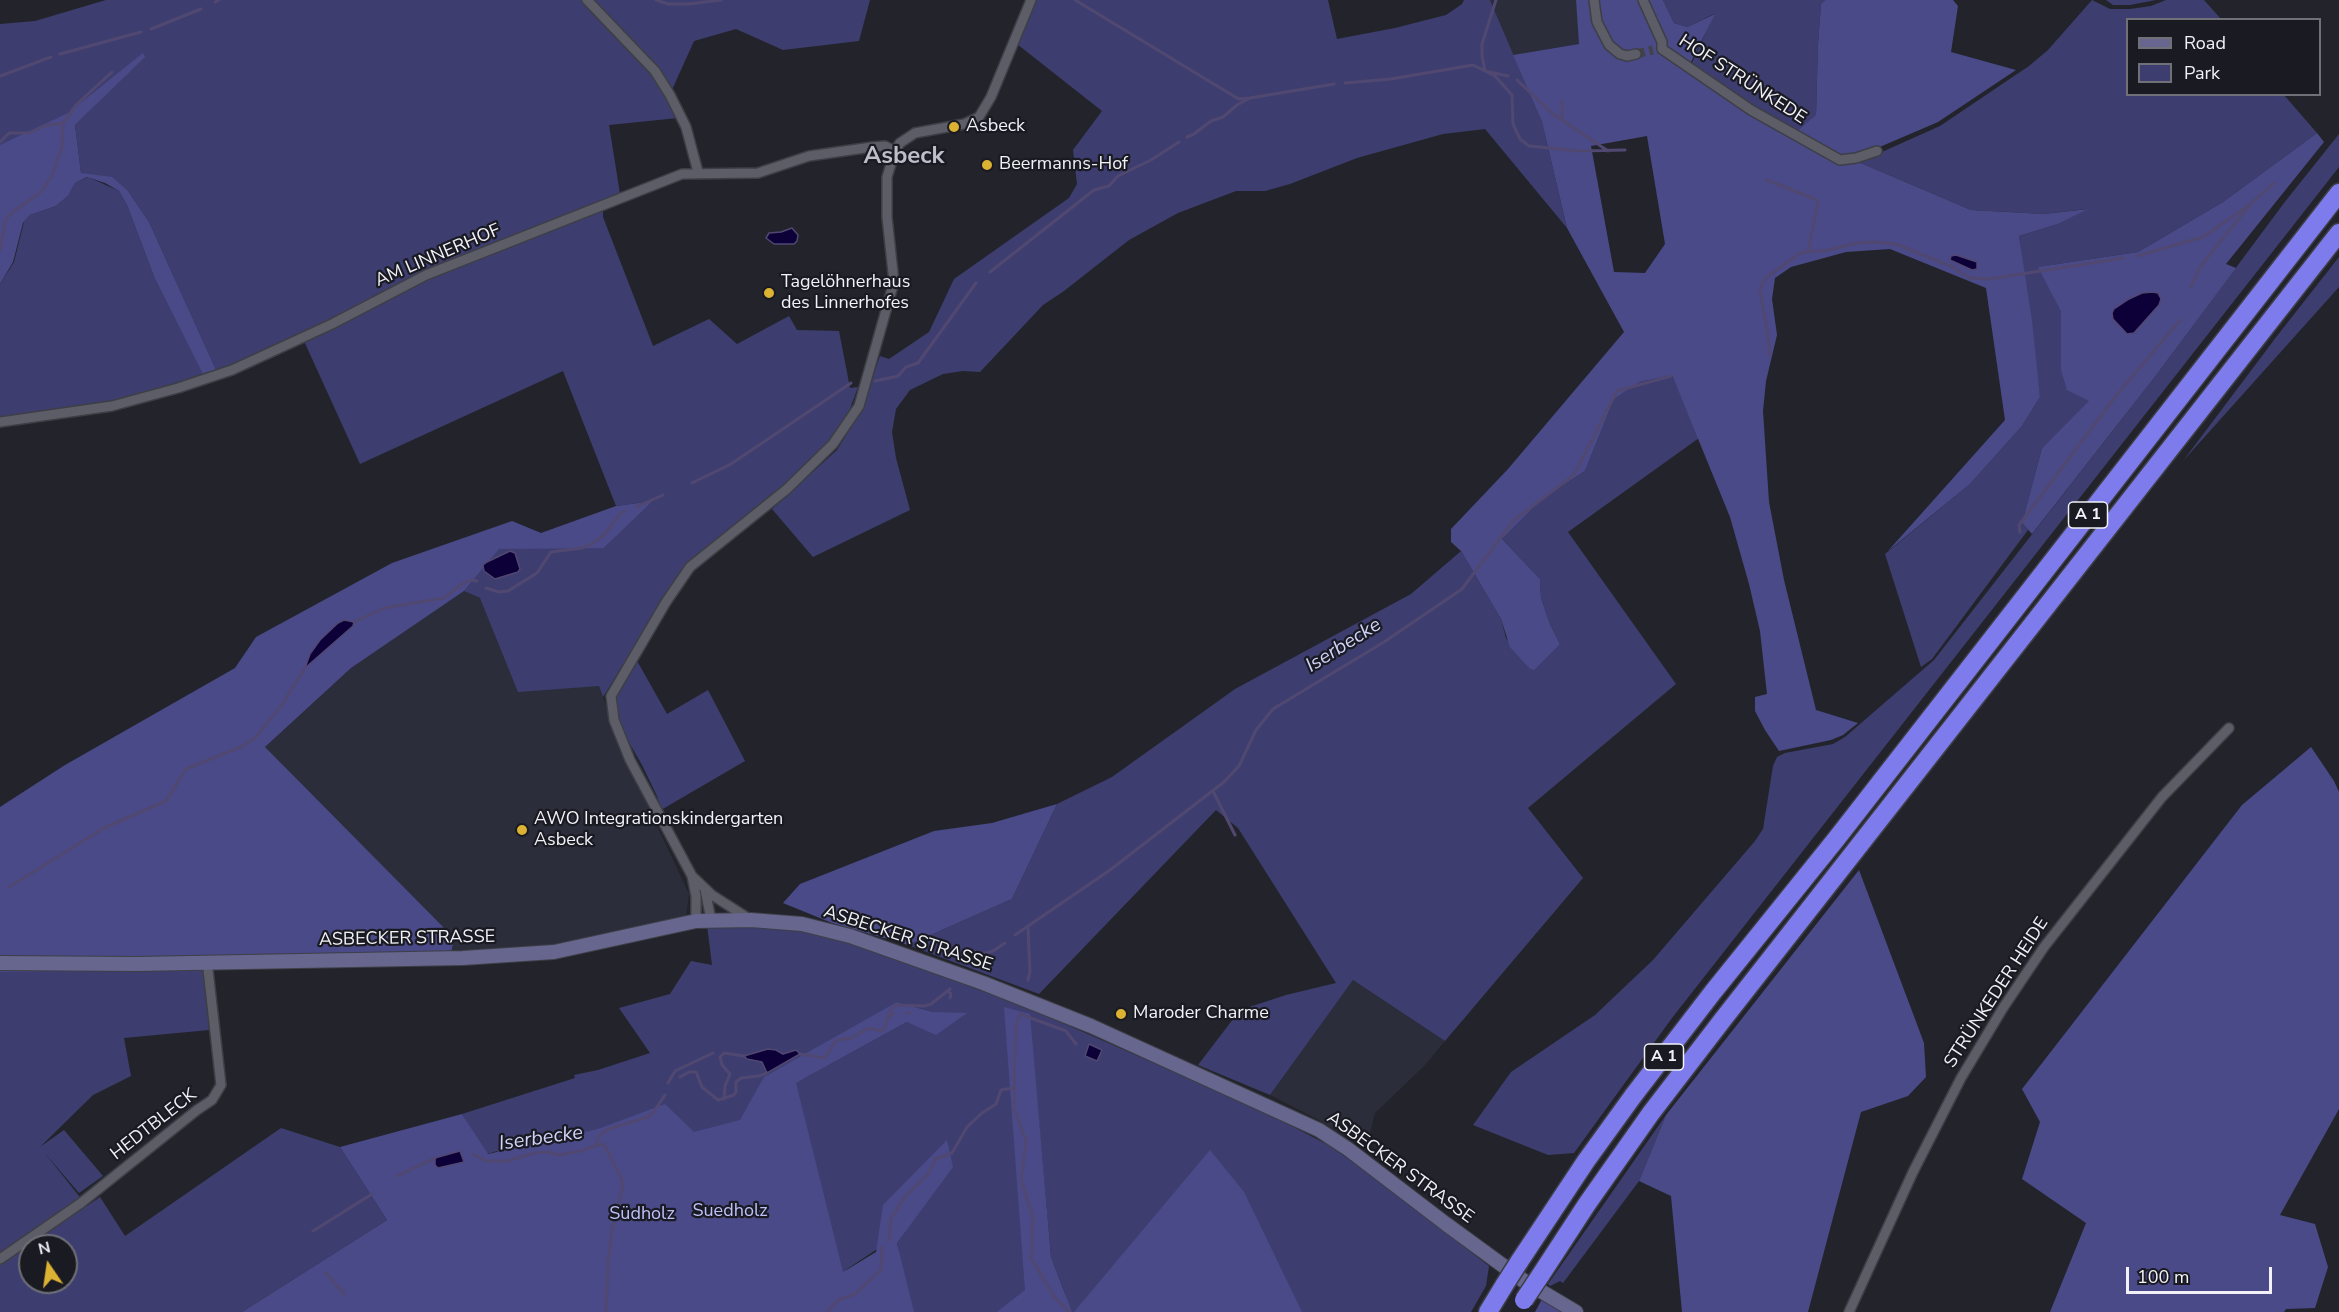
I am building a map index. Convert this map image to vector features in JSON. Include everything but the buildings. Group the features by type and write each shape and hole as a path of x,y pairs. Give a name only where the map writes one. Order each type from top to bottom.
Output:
{"highway":[{"name":"A 1","path":"1488,1312 1586,1161 1633,1096 1820,860 2339,192"},
{"name":"A 1","path":"1520,1306 1587,1204 1651,1113 2339,233"}],"main road":[{"name":"ASBECKER STRASSE","path":"0,963 463,958 554,952 696,921 751,920 802,924 850,936 983,982 1091,1026 1319,1130 1348,1149 1524,1281 1576,1312"}],"street":[{"path":"587,0 655,71 686,127 698,172"},
{"path":"696,921 696,896 692,876 630,760 614,720 611,696 666,602 690,567 787,489 833,444 859,406 894,282 887,217 887,177 895,151 900,143 915,134 964,124 979,117 992,97 1031,0"},
{"path":"1594,0 1597,22 1609,45 1620,54 1627,56 1636,54"},
{"name":"HOF STRÜNKEDE","path":"1645,4 1662,42 1658,50 1751,110 1840,159 1856,158 1877,151"},
{"name":"AM LINNERHOF","path":"0,422 112,406 178,388 231,370 332,324 426,275 682,174 758,173 810,156 885,146 895,151"},
{"name":"STRÜNKEDER HEIDE","path":"1849,1312 1913,1172 1960,1078 2003,1008 2044,946 2162,797 2229,728"},
{"path":"692,876 705,889 751,920"},
{"path":"705,889 711,920"},
{"name":"HEDTBLECK","path":"0,1259 81,1203 212,1100 221,1085 207,961"}],"shaded area":[{"path":"1490,0 1576,0 1580,44 1513,55"},
{"path":"792,228 798,235 794,244 774,244 766,238 769,233"},
{"path":"1956,255 1977,262 1977,269 1972,270 1950,260 1951,256"},
{"path":"2142,293 2158,293 2161,299 2159,305 2134,333 2127,334 2113,319 2114,309"},
{"path":"510,551 515,553 520,569 518,572 495,579 484,571 483,565"},
{"path":"464,591 480,598 599,686 627,762 689,894 686,917 549,948 451,953 265,747 351,668"},
{"path":"344,620 354,622 353,626 305,668 310,654 320,640"},
{"path":"1353,980 1445,1041 1424,1066 1375,1113 1366,1149 1319,1120 1270,1095"},
{"path":"1089,1044 1102,1050 1097,1061 1085,1056"},
{"path":"768,1049 783,1054 796,1050 800,1054 767,1073 762,1062 747,1059 744,1056"},
{"path":"460,1151 464,1162 438,1168 435,1165 435,1158"}],"green space":[{"path":"106,0 585,0 653,71 678,118 609,125 620,194 517,238 274,349 217,372 149,222 128,191 81,173 75,125 144,57 66,120 0,146 0,24 35,21"},
{"path":"590,0 870,0 859,41 783,50 736,29 694,41 671,92"},
{"path":"1035,0 1328,0 1337,39 1446,15 1464,0 1490,0 1542,122 1567,228 1485,129 1443,134 1357,158 1290,184 1265,191 1236,191 1178,213 1129,240 1043,305 980,372 963,371 943,374 910,390 896,409 892,432 896,458 910,510 813,557 772,509 837,450 860,413 880,356 889,359 929,332 954,279 1069,198 1077,184 1073,150 1102,111 1017,44"},
{"path":"1576,0 1663,0 1674,23 1687,27 1715,14 1688,68 1838,162 1856,161 1971,210 2044,214 2088,209 2058,224 2019,236 2032,321 2040,397 2022,426 1970,484 1888,551 2005,420 1986,288 1890,249 1846,252 1791,267 1775,278 1772,299 1777,335 1766,381 1763,411 1769,502 1784,580 1816,710 1858,723 1843,735 1831,740 1779,751 1755,711 1755,697 1767,694 1760,631 1749,584 1730,517 1672,375 1640,382 1614,399 1585,471 1542,499 1502,539 1540,579 1541,598 1560,644 1534,670 1529,668 1510,647 1501,619 1461,551 1451,542 1451,529 1508,469 1624,332 1567,228 1542,122 1513,55 1579,44","holes":["1647,136 1665,244 1645,273 1614,272 1591,146"]},
{"path":"1663,0 1825,0 1821,4 1816,116 1796,132 1751,106 1692,63 1714,14 1687,27 1674,23"},
{"path":"1825,0 1953,0 1958,6 1951,52 2016,70 1938,122 1875,149 1840,157 1796,132 1816,115 1821,4"},
{"path":"2092,0 2110,9 2130,9 2151,6 2166,0 2204,0 2220,18 2126,18 2126,96 2285,96 2317,133 2223,202 2138,252 2039,267 2061,312 2061,370 2090,401 2042,448 2022,523 2028,530 1932,659 1921,667 1885,554 1970,484 2022,426 2040,397 2019,236 2058,224 2086,209 2044,214 1971,210 1856,161 1873,156 1940,126 2029,66 2048,50"},
{"path":"2106,0 2156,0 2130,5 2113,5"},
{"path":"143,53 145,57 75,125 81,173 112,177 128,191 149,222 217,372 204,376 155,279 127,205 119,191 105,183 87,177 75,183 68,196 56,206 30,215 23,223 13,262 0,284 0,145 68,113"},
{"path":"2317,133 2324,142 2226,264 2236,268 2154,378 2032,534 2022,523 2042,448 2089,401 2067,390 2061,370 2061,312 2038,267 2138,252 2223,202"},
{"path":"2339,134 2339,167 1672,1018 1574,1153 1548,1155 1473,1125 1511,1072 1595,1015 1653,960 1755,841 1763,829 1773,766 1777,757 1785,753 1833,744 1845,737 1934,660 2154,378 2284,203"},
{"path":"88,177 119,191 127,205 155,279 204,375 161,391 102,405 0,419 0,284 14,262 24,222 30,215 56,206 68,196 75,183"},
{"path":"603,209 603,217 653,346 709,319 737,344 789,316 797,330 839,331 850,388 858,387 847,417 833,438 783,488 687,566 674,582 603,697 599,686 518,692 480,598 464,591 499,548 604,548 653,501 616,506 563,371 360,464 304,341 429,278"},
{"path":"2339,257 2339,287 2183,461 2277,336"},
{"path":"1672,375 1699,438 1568,532 1676,684 1528,808 1583,878 1445,1041 1353,980 1270,1095 1198,1065 1240,1010 1286,995 1336,983 1238,828 1216,810 1039,994 908,945 1012,899 1057,804 1112,777 1235,689 1411,594 1461,551 1501,619 1506,638 1529,668 1560,644 1541,598 1540,579 1502,539 1542,499 1585,471 1614,399 1640,382"},
{"path":"653,501 604,548 499,549 464,591 351,668 265,747 454,938 451,953 461,964 0,972 0,807 65,765 235,668 256,637 392,563 512,521 541,533 616,506"},
{"path":"636,659 667,714 708,690 745,761 661,810 642,765 619,725 616,711 616,699"},
{"path":"2311,747 2339,792 2339,1109 2280,1215 2315,1224 2328,1267 2315,1308 2286,1309 2284,1312 2050,1312 2086,1223 2022,1179 2040,1122 2022,1089 2242,805"},
{"path":"1057,804 1012,899 908,945 832,923 783,903 800,884 934,831 992,823"},
{"path":"1859,870 1924,1043 1926,1077 1908,1096 1861,1112 1808,1312 1682,1312 1671,1196 1639,1181 1666,1115"},
{"name":"Suedholz","path":"707,925 810,932 862,946 1031,1009 1263,1111 1330,1146 1381,1182 1489,1266 1486,1286 1471,1312 623,1312 497,1151 487,1154 462,1114 575,1078 574,1075 598,1070 650,1053 619,1008 670,994 691,961 712,965","holes":["897,1002 933,1012 907,1022 803,1079","1038,1112 1051,1257 1066,1296 1043,1253","906,1230 897,1243 899,1251 844,1271"]},
{"path":"206,969 209,1030 124,1038 131,1076 93,1095 40,1147 64,1130 103,1176 79,1193 44,1152 87,1206 100,1197 125,1236 281,1128 340,1147 387,1220 242,1312 0,1312 0,972"},
{"name":"Südholz","path":"897,1002 933,1012 967,1013 936,1035 907,1022 796,1083 843,1272 876,1252 883,1205 947,1140 953,1167 897,1243 914,1312 242,1312 387,1220 340,1147 462,1114 488,1154 598,1129 665,1104 694,1132 740,1120 764,1077"},
{"path":"1004,1007 1030,1014 1051,1257 1072,1312 997,1312 1025,1290"},
{"path":"1666,1115 1639,1181 1563,1283 1560,1281 1550,1286 1548,1284"},
{"path":"1210,1150 1244,1192 1302,1312 1074,1312"},
{"path":"1542,1299 1564,1312 1535,1312"}],"waterway":[{"path":"215,2 219,0"},
{"path":"656,0 668,4 721,0"},
{"path":"1075,0 1239,99 1250,98"},
{"path":"1496,0 1482,44 1482,56 1485,71 1508,76"},
{"path":"151,29 201,9"},
{"path":"60,54 141,32"},
{"path":"0,76 51,57"},
{"path":"1345,83 1391,79 1473,65 1495,76 1512,95 1513,124 1520,139 1529,146 1580,151 1625,150"},
{"path":"0,250 6,219 40,193 52,176 62,147 63,123 76,105 112,72"},
{"path":"1517,80 1553,114 1608,151"},
{"path":"1187,137 1211,121 1223,117 1250,98 1334,84"},
{"path":"1562,101 1562,120"},
{"path":"0,142 9,133 30,133 43,126 63,123"},
{"path":"990,272 1094,190 1109,186 1118,176 1151,160 1179,142"},
{"path":"1767,180 1818,202 1808,252 1829,250 1856,243 1896,244 1953,267 1970,278 1989,279 2124,258"},
{"path":"2137,256 2203,237 2248,206 2274,183"},
{"path":"2191,287 2199,268 2249,206"},
{"name":"Iserbecke","path":"1769,355 1760,290 1762,284 1766,278 1800,253 1808,252"},
{"path":"875,381 898,376 906,367 918,363 976,283"},
{"path":"2020,532 2019,525 2115,397 2180,320"},
{"name":"Iserbecke","path":"1015,935 1110,870 1224,782 1239,766 1256,730 1273,709 1384,642 1462,589 1514,520 1574,475 1617,391 1671,376"},
{"path":"692,483 731,464 851,383"},
{"path":"636,507 663,495"},
{"path":"486,588 499,592 508,591 537,573 551,552 582,548 593,543 604,535 625,511"},
{"path":"354,622 384,608 444,598 462,584 471,580 477,581"},
{"path":"9,887 104,828 166,801 186,769 243,746 255,738 281,706 305,668"},
{"path":"1213,791 1235,835"},
{"path":"1028,928 1030,972 1028,980"},
{"name":"Iserbecke","path":"972,959 974,956 993,951 1005,943"},
{"name":"Iserbecke","path":"800,1054 825,1058 836,1040 852,1038 868,1028 881,1031 885,1028 889,1012 896,1005 931,1004 950,989"},
{"path":"948,991 951,994 950,998"},
{"name":"Iserbecke","path":"888,1017 894,1014"},
{"path":"1070,1312 1055,1298 1031,1258 1033,1218 1021,1180 1026,1141 1014,1108 1015,1042 1020,1014 1066,1031 1076,1044"},
{"name":"Iserbecke","path":"668,1083 675,1071 713,1053"},
{"path":"724,1099 725,1086 730,1074 722,1065 720,1057 724,1053 744,1056"},
{"path":"680,1077 689,1072 696,1072 702,1087 718,1100 734,1095 736,1082 741,1078 767,1073"},
{"path":"889,1240 891,1219 904,1198 928,1174 936,1159 952,1153 967,1127 996,1104 1001,1090 1013,1088"},
{"name":"Iserbecke","path":"473,1154 486,1161 507,1161 534,1153 547,1152 559,1155 580,1151 595,1146 600,1135 609,1129 648,1117 665,1095"},
{"path":"595,1146 604,1144 623,1186 612,1230 606,1312"},
{"name":"Iserbecke","path":"397,1176 435,1158"},
{"name":"Iserbecke","path":"313,1231 372,1194"},
{"path":"827,1312 838,1300 855,1294 881,1270 882,1247"},
{"path":"326,1273 344,1294"}],"tunnel":[{"path":"1636,54 1653,50"}],"place":[{"name":"Asbeck","path":"954,127"},
{"name":"Beermanns-Hof","path":"987,165"},
{"name":"Tagelöhnerhaus des Linnerhofes","path":"769,293"},
{"name":"AWO Integrationskindergarten Asbeck","path":"522,830"},
{"name":"Maroder Charme","path":"1121,1014"}],"district":[{"name":"Asbeck","path":"904,157"}]}
